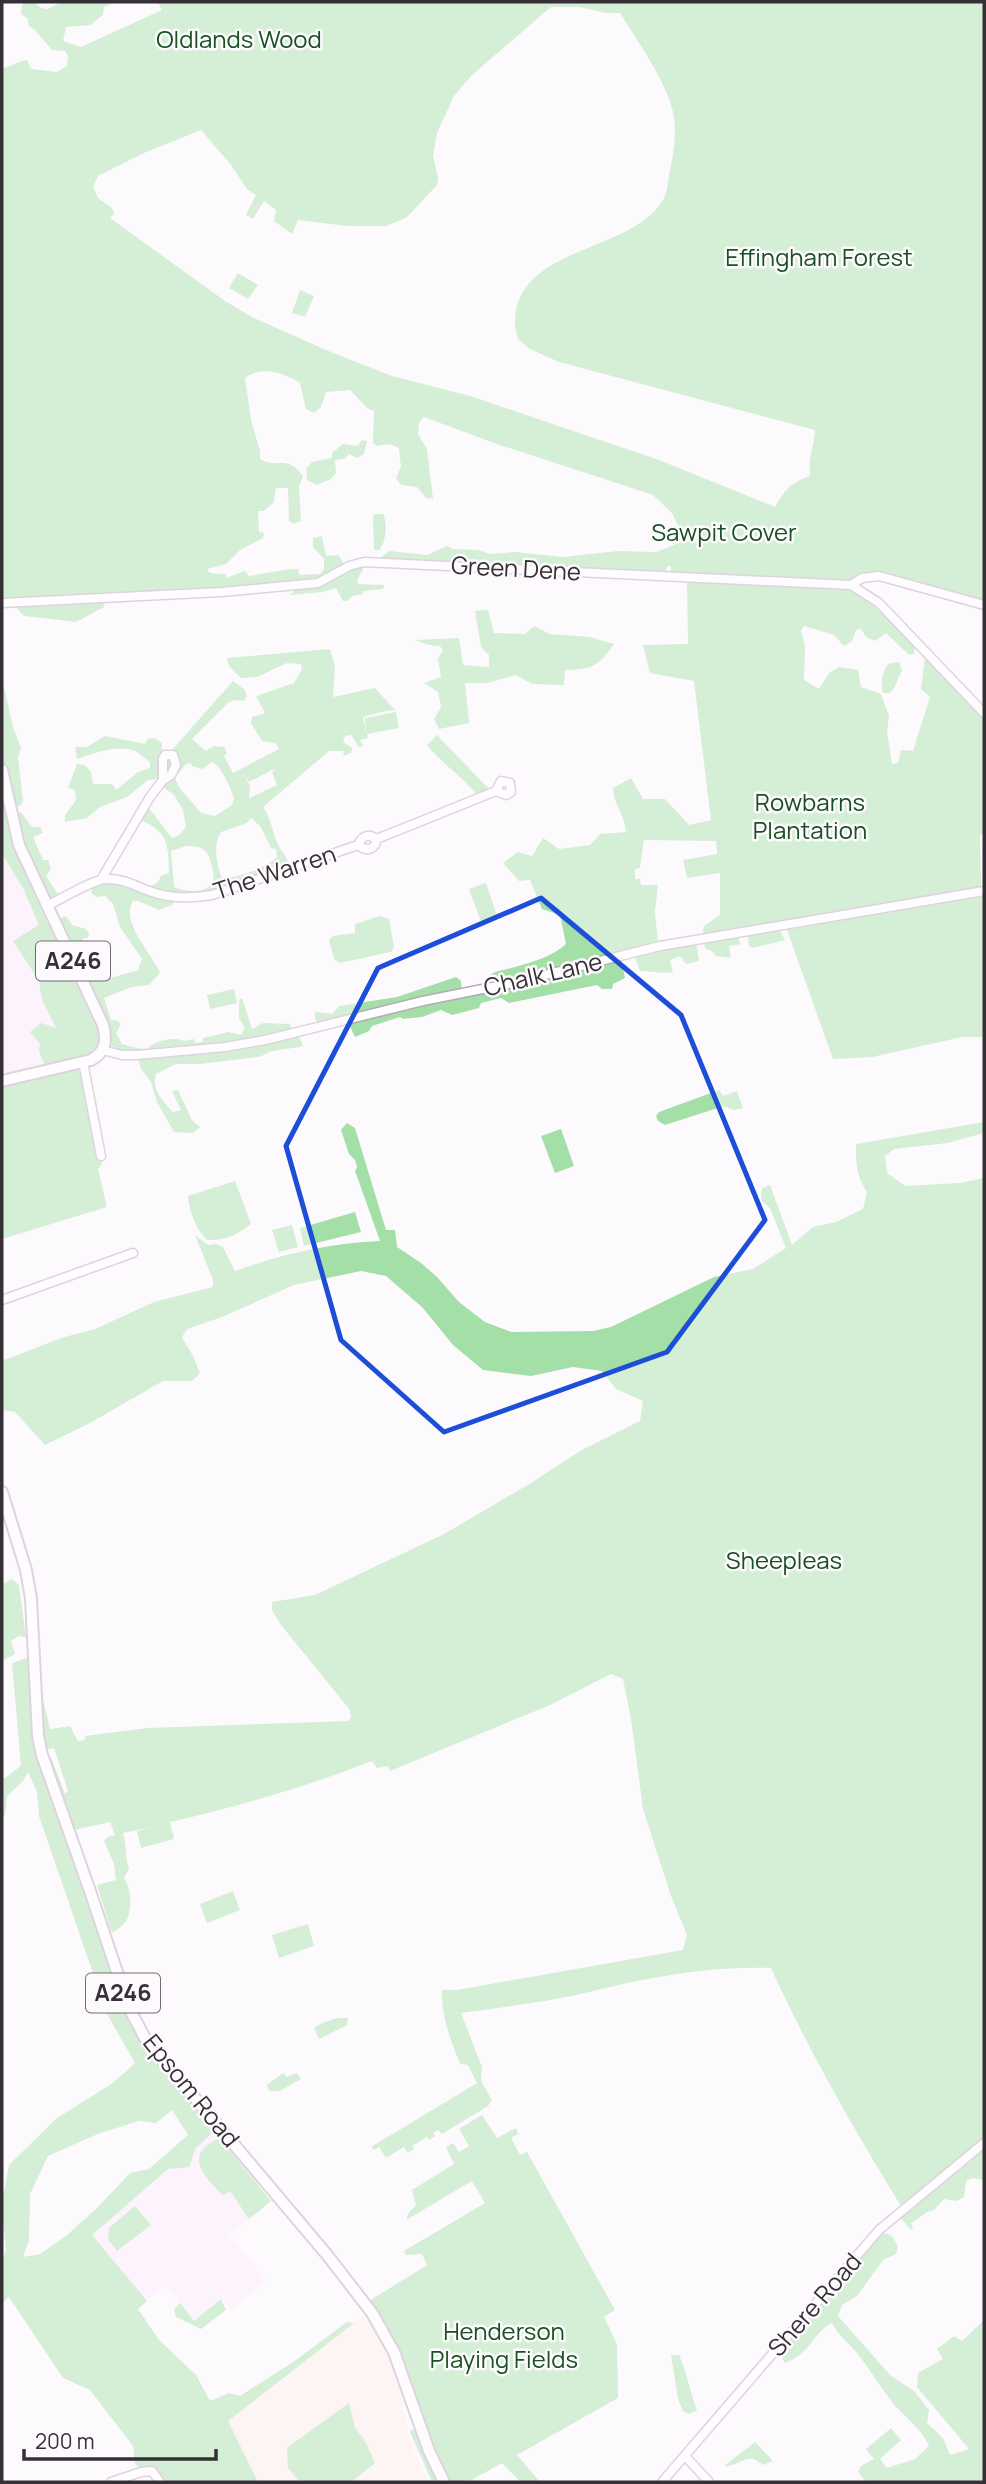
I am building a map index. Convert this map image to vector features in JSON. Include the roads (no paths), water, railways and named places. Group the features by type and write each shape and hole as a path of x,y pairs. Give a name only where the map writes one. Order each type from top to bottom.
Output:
{"main road":[{"name":"A246","path":"2,770 16,836 103,1025 106,1042 103,1050"},
{"path":"2,1081 83,1062 99,1056 103,1050"},
{"name":"Epsom Road","path":"2,1492 26,1570 31,1599 38,1736 42,1755 92,1894 128,2008 146,2040 328,2256 372,2313 394,2353 426,2442 444,2482"}],"street":[{"name":"Green Dene","path":"2,603 222,592 318,583 349,566 365,562 850,586 879,603 984,713"},
{"path":"850,586 862,578 879,576 984,605"},
{"path":"47,906 102,878 163,779"},
{"name":"The Warren","path":"102,878 127,882 155,893 193,898 225,891 358,845 360,839 366,836 371,835 376,839 496,791"},
{"name":"Chalk Lane","path":"103,1050 122,1055 138,1055 225,1047 265,1040 660,946 984,891"},
{"path":"83,1062 101,1156"},
{"path":"2,1300 133,1253"},
{"name":"Shere Road","path":"662,2482 879,2230 984,2143"},
{"path":"685,2456 709,2482"},
{"path":"111,2482 152,2471 160,2482"}],"park label":[{"name":"Oldlands Wood","path":"239,40"},
{"name":"Effingham Forest","path":"819,258"},
{"name":"Sawpit Cover","path":"724,533"},
{"name":"Rowbarns Plantation","path":"810,817"},
{"name":"Sheepleas","path":"784,1561"},
{"name":"Henderson Playing Fields","path":"504,2346"}]}
